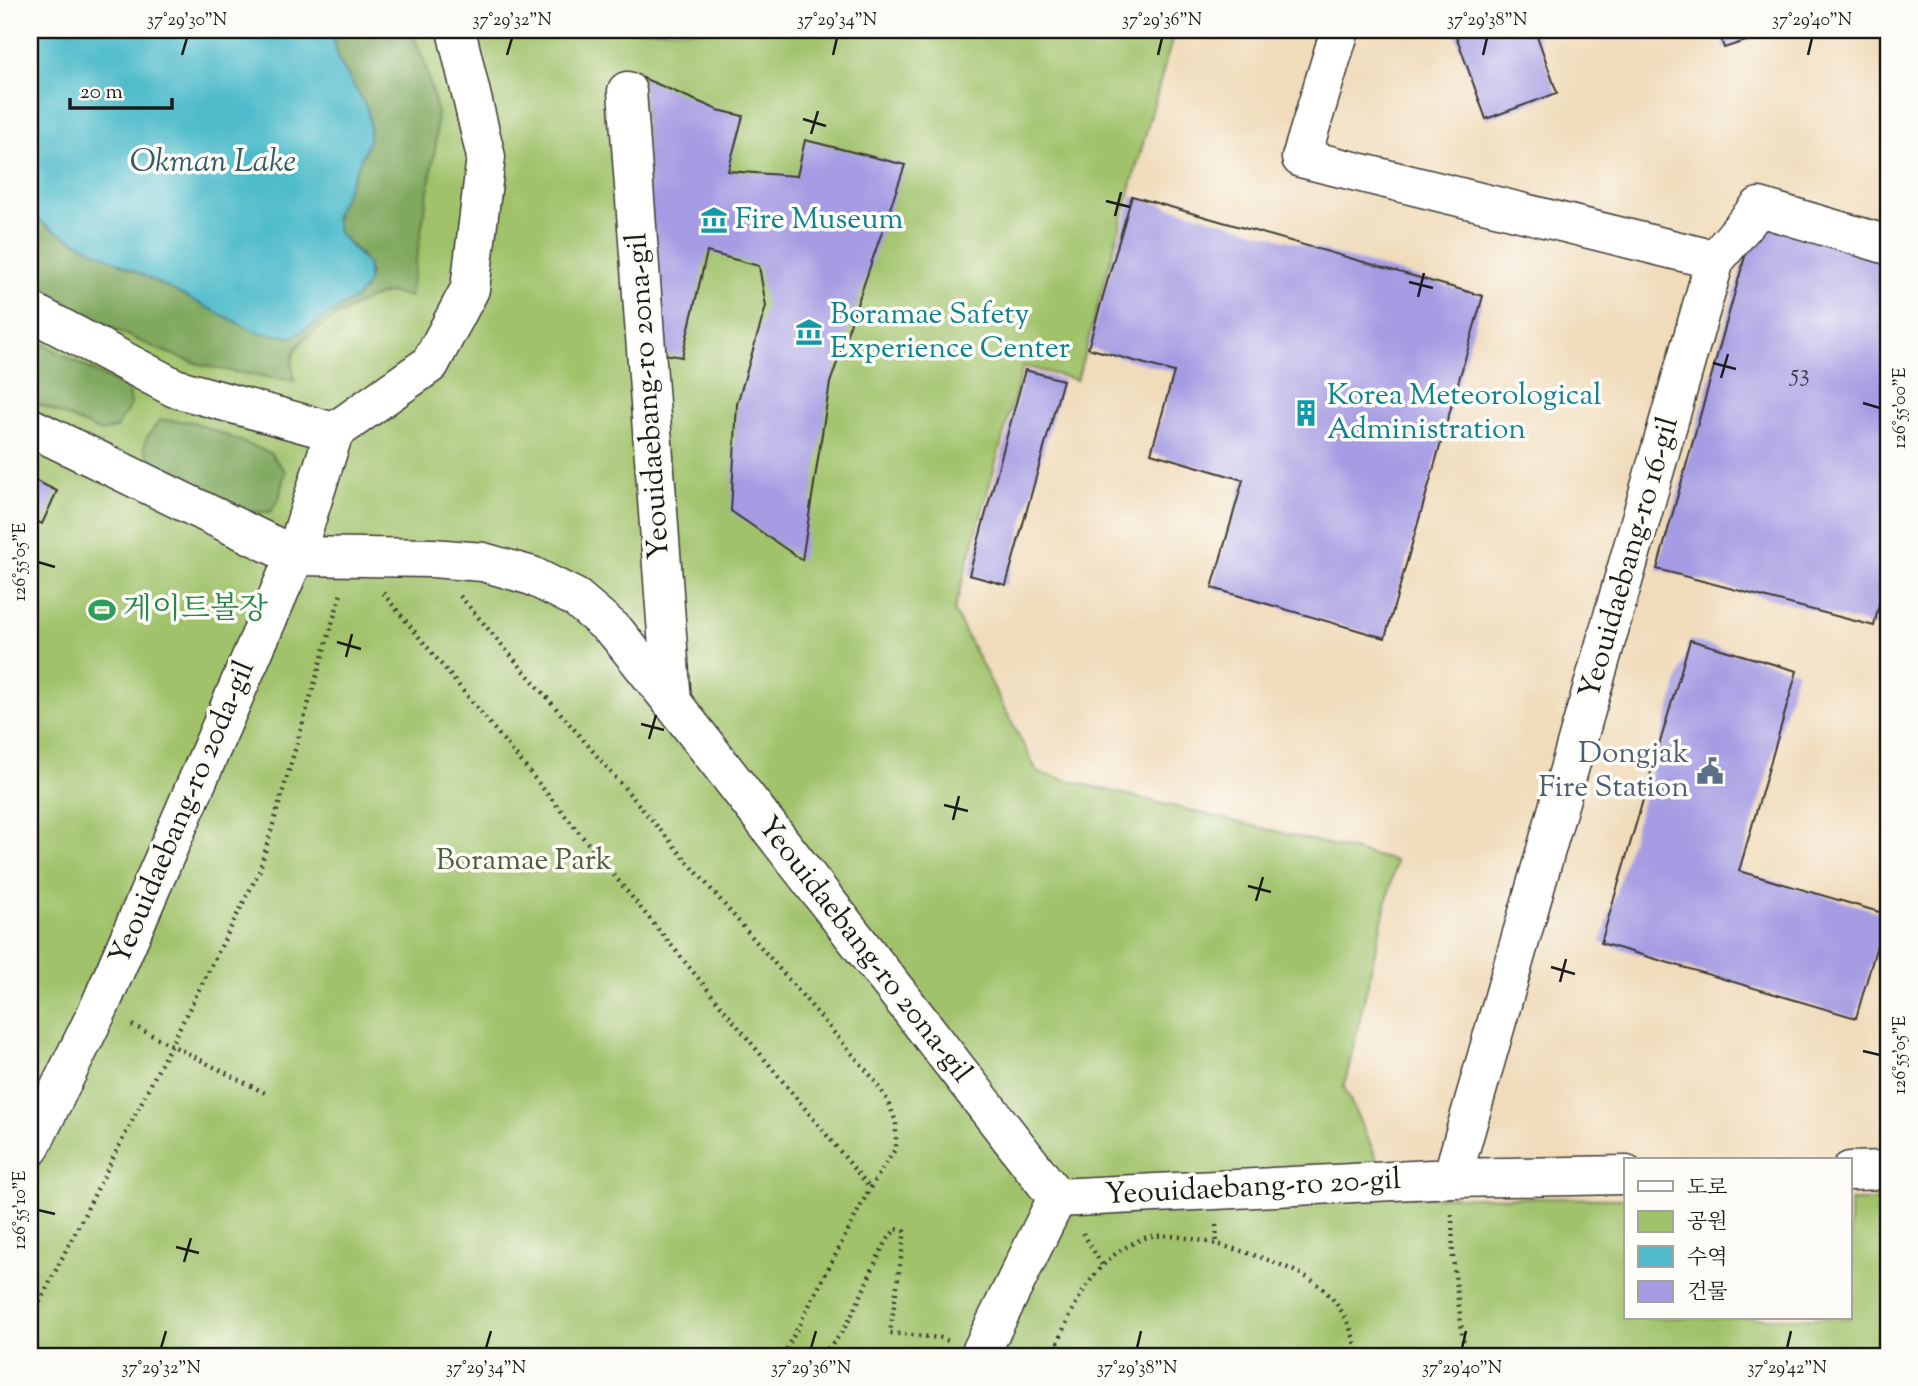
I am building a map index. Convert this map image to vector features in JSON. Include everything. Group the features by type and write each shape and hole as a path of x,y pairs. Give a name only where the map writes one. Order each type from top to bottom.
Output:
{"street":[{"path":"30,311 175,388 334,432 430,364 470,289 486,157 456,30"},
{"path":"1340,30 1301,158 1715,260"},
{"name":"Yeouidaebang-ro 20na-gil","path":"627,91 672,702"},
{"name":"Yeouidaebang-ro 16-gil","path":"1452,1178 1715,260 1759,207 1888,245"},
{"name":"Yeouidaebang-ro 20na-gil","path":"30,427 295,556 428,558 483,562 532,576 576,598 616,632 1057,1198"},
{"name":"Yeouidaebang-ro 20da-gil","path":"30,1148 99,1007 295,556 334,432"},
{"path":"1852,1171 1888,1170"},
{"name":"Yeouidaebang-ro 20-gil","path":"1057,1198 1452,1178 1624,1175"},
{"path":"979,1356 1057,1198"}],"path":[{"path":"30,1321 259,872 353,556"},
{"path":"353,556 870,1188"},
{"path":"428,558 872,1077 888,1101 896,1122 896,1148 870,1188 783,1356"},
{"path":"99,1007 265,1094"},
{"path":"1452,1178 1453,1258 1465,1356"},
{"path":"815,1356 823,1353 843,1328 896,1229 905,1231 890,1333 942,1338 979,1356"},
{"path":"1082,1232 1102,1265"},
{"path":"1052,1356 1075,1307 1102,1265 1125,1248 1153,1236 1189,1238 1277,1265 1320,1286 1342,1309 1358,1356"}],"green space":[{"name":"Boramae Park","path":"30,30 1154,30 1173,36 1077,380 1023,366 954,611 1038,773 1396,861 1344,1087 1394,1196 1624,1199 1624,1320 1852,1320 1852,1201 1888,1201 1888,1356 30,1356"},
{"path":"331,30 411,30 424,61 437,111 436,144 410,297 390,293 374,297 311,334 294,353 292,365 295,381 223,370 176,356 112,328 30,282 30,213 51,229 363,291 370,274 362,256 338,232 336,224 337,209 369,141 367,108 339,62"},
{"path":"30,337 129,390 131,404 116,428 101,432 30,400"},
{"path":"160,420 193,422 270,453 285,471 279,499 270,512 247,511 152,463 144,447 147,437"}],"water":[{"name":"Okman Lake","path":"30,30 331,30 339,61 367,108 370,124 369,141 335,216 338,232 368,265 368,283 356,298 293,337 258,333 51,229 30,213"}],"building":[{"path":"1454,30 1535,30 1557,93 1486,119"},
{"path":"1718,30 1779,30 1724,48"},
{"path":"643,78 718,110 743,116 728,171 797,176 805,140 905,165 830,383 802,560 731,511 737,404 766,306 759,266 707,252 682,357 658,353"},
{"name":"Korea Meteorological Administration","path":"1132,196 1483,296 1385,638 1212,588 1243,480 1151,453 1174,372 1088,348"},
{"path":"1758,210 1888,249 1888,565 1874,626 1657,569"},
{"path":"1025,370 1063,380 1006,585 969,575"},
{"path":"30,478 57,491 42,524 30,518"},
{"name":"Dongjak Fire Station","path":"1690,640 1797,671 1739,871 1886,914 1856,1018 1601,943"}],"place":[{"name":"Fire Museum","path":"714,220"},
{"name":"Boramae Safety Experience Center","path":"809,332"},
{"name":"Korea Meteorological Administration","path":"1306,413"},
{"name":"게이트볼장","path":"102,610"},
{"name":"Dongjak Fire Station","path":"1710,771"}]}
